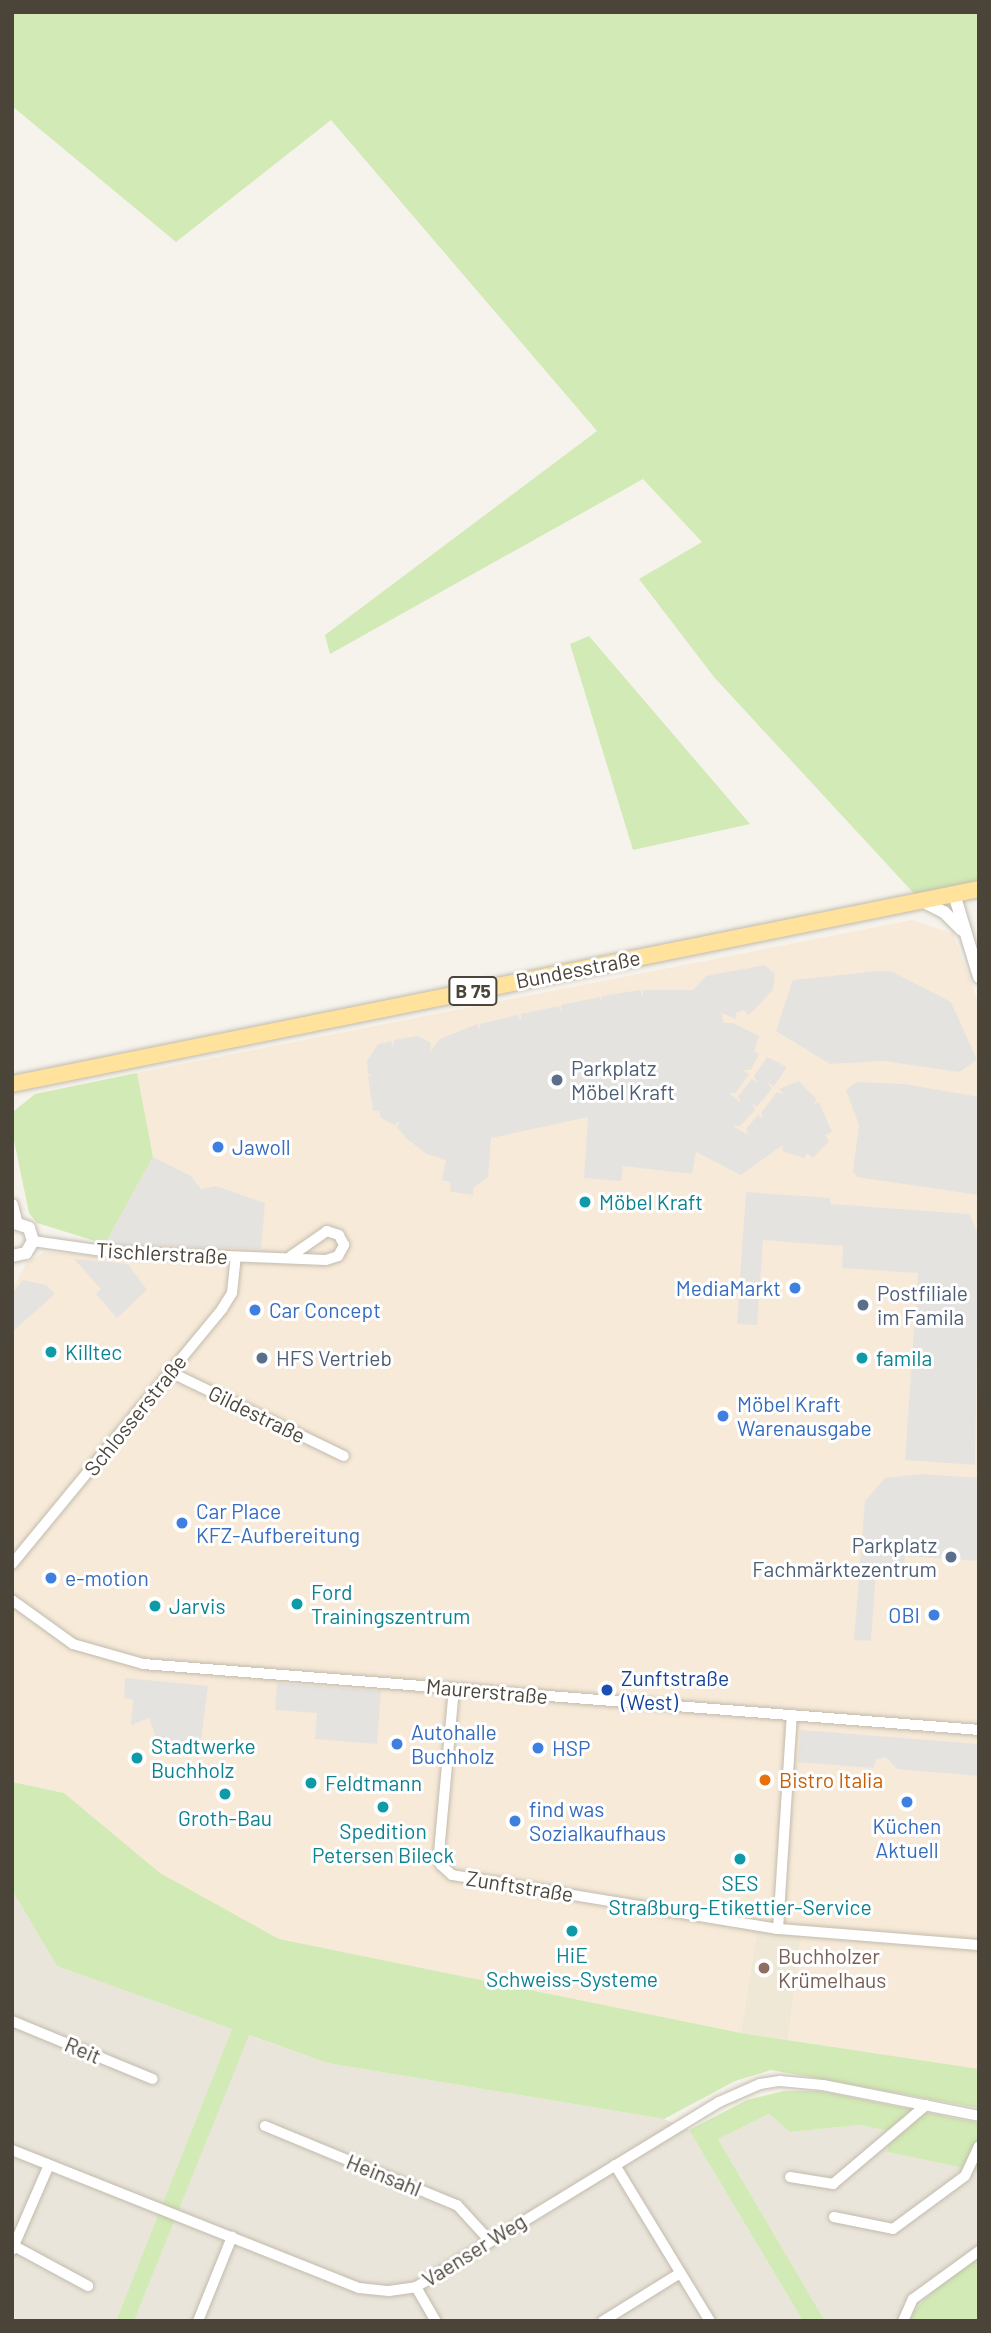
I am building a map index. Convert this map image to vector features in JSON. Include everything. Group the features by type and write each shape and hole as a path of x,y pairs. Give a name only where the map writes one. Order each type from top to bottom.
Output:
{"main road":[{"name":"Bundesstraße","path":"19,1082 966,891"}],"street":[{"path":"966,891 965,932 979,977"},
{"path":"920,900 944,912 965,932"},
{"path":"12,1093 19,1082"},
{"path":"12,1205 14,1222 29,1228 33,1241 26,1253 12,1257"},
{"name":"Tischlerstraße","path":"33,1241 103,1251 333,1259 344,1245 339,1235 327,1231 291,1256"},
{"name":"Schlosserstraße","path":"12,1564 232,1293 236,1256"},
{"name":"Gildestraße","path":"170,1372 344,1456"},
{"name":"Maurerstraße","path":"12,1600 59,1636 116,1659 979,1730"},
{"name":"Zunftstraße","path":"454,1688 439,1853 441,1865 452,1875 778,1929 979,1945"},
{"path":"778,1929 792,1715"},
{"name":"Reit","path":"12,2021 153,2080"},
{"name":"Vaenser Weg","path":"12,2150 359,2288 389,2291 416,2287 719,2102 760,2084 800,2082 979,2116"},
{"path":"790,2177 834,2184 926,2105"},
{"name":"Heinsahl","path":"265,2126 457,2205 489,2241"},
{"path":"834,2217 892,2229 965,2176 979,2146"},
{"path":"49,2165 14,2248 88,2286"},
{"path":"615,2165 710,2321"},
{"path":"198,2321 232,2237"},
{"path":"903,2321 906,2308 921,2292 979,2251"},
{"path":"603,2321 680,2273"},
{"path":"416,2287 436,2321"}],"shaded area":[{"path":"912,920 953,934 979,1004 979,2069 788,2040 801,1931 758,1925 741,2033 279,1939 160,1873 64,1793 12,1782 12,1290 27,1262 45,1252 102,1256 105,1244 153,1157 137,1073"},
{"name":"Parkplatz Möbel Kraft","path":"765,965 775,974 773,990 749,1015 743,1010 736,1013 736,1019 722,1013 723,1023 733,1023 759,1036 754,1051 759,1054 751,1070 743,1070 749,1074 736,1093 729,1093 741,1103 738,1096 752,1079 757,1083 754,1076 767,1057 787,1067 774,1086 768,1083 772,1089 757,1107 752,1103 755,1110 740,1126 733,1126 748,1135 746,1129 758,1115 763,1119 761,1113 777,1092 784,1094 779,1089 799,1081 817,1100 813,1105 819,1102 832,1132 825,1135 829,1141 813,1158 807,1153 804,1158 782,1151 783,1145 741,1175 696,1152 692,1174 623,1166 621,1181 584,1178 588,1117 491,1138 488,1177 473,1188 473,1195 451,1192 450,1182 442,1180 446,1160 427,1154 407,1139 397,1127 400,1121 394,1125 381,1118 379,1110 373,1111 368,1076 374,1075 368,1074 367,1061 378,1044 391,1041 393,1047 394,1040 418,1036 431,1043 430,1052 440,1039 477,1024 479,1030 480,1024 518,1015 521,1021 521,1014 559,1006 561,1012 561,1005 600,997 601,1003 602,996 640,990 643,997 643,990 693,990 706,976"},
{"path":"879,971 893,972 951,1002 977,1060 959,1072 884,1061 830,1064 776,1031 793,980"},
{"path":"857,1082 904,1084 979,1097 979,1195 857,1177 853,1171 859,1125 846,1090"},
{"path":"153,1157 191,1176 201,1189 216,1186 265,1203 261,1249 105,1244"},
{"path":"746,1192 830,1198 830,1204 969,1214 979,1235 975,1465 905,1460 918,1273 842,1268 843,1246 763,1240 757,1325 737,1324"},
{"path":"74,1259 128,1264 147,1290 117,1318 96,1294 101,1289"},
{"path":"23,1280 46,1285 55,1294 12,1332 12,1293"},
{"name":"Parkplatz Fachmärktezentrum","path":"921,1474 979,1478 979,1561 905,1556 904,1573 876,1571 871,1641 854,1640 865,1501 885,1478"},
{"path":"125,1678 208,1686 199,1755 162,1754 149,1718 131,1725 133,1700 124,1698"},
{"path":"277,1683 381,1691 377,1744 315,1739 317,1713 275,1710"},
{"path":"801,1730 979,1744 979,1776 897,1769 886,1757 876,1760 873,1768 798,1762"},
{"path":"12,1890 57,1966 232,2029 116,2321 12,2321"},
{"path":"758,1925 801,1931 788,2040 741,2033"},
{"path":"248,2035 327,2063 664,2119 689,2130 803,2321 134,2321"},
{"path":"769,2114 790,2132 860,2125 889,2131 887,2152 979,2171 979,2257 943,2281 914,2309 910,2321 825,2321 718,2139"}],"green space":[{"path":"12,12 979,12 979,889 920,900 714,677 639,579 702,542 643,479 330,654 325,635 597,431 331,120 176,242 12,106"},
{"path":"589,636 750,824 633,850 570,644"},
{"path":"137,1073 153,1157 105,1244 37,1223 29,1213 12,1131 14,1111 35,1094"},
{"path":"12,1782 64,1793 160,1873 279,1939 741,2033 979,2069 979,2108 771,2070 735,2081 664,2119 327,2063 249,2035 134,2321 116,2321 232,2029 57,1966 12,1890"},
{"path":"784,2091 820,2091 979,2123 978,2171 887,2152 889,2131 860,2125 790,2132 769,2114 718,2139 825,2321 803,2321 689,2130 747,2100"},
{"path":"979,2257 979,2321 910,2321 914,2310 943,2281"}],"place":[{"name":"Parkplatz Möbel Kraft","path":"557,1080"},
{"name":"Jawoll","path":"218,1147"},
{"name":"Möbel Kraft","path":"585,1202"},
{"name":"MediaMarkt","path":"795,1288"},
{"name":"Postfiliale im Famila","path":"863,1305"},
{"name":"Car Concept","path":"255,1310"},
{"name":"Killtec","path":"51,1352"},
{"name":"HFS Vertrieb","path":"262,1358"},
{"name":"famila","path":"862,1358"},
{"name":"Möbel Kraft Warenausgabe","path":"723,1416"},
{"name":"Car Place KFZ-Aufbereitung","path":"182,1523"},
{"name":"Parkplatz Fachmärktezentrum","path":"951,1557"},
{"name":"e-motion","path":"51,1578"},
{"name":"Ford Trainingszentrum","path":"297,1604"},
{"name":"Jarvis","path":"155,1606"},
{"name":"OBI","path":"934,1615"},
{"name":"Zunftstraße (West)","path":"607,1690"},
{"name":"Autohalle Buchholz","path":"397,1744"},
{"name":"HSP","path":"538,1748"},
{"name":"Stadtwerke Buchholz","path":"137,1758"},
{"name":"Bistro Italia","path":"765,1780"},
{"name":"Feldtmann","path":"311,1783"},
{"name":"Groth-Bau","path":"225,1794"},
{"name":"Küchen Aktuell","path":"907,1802"},
{"name":"Spedition Petersen Bileck","path":"383,1807"},
{"name":"find was Sozialkaufhaus","path":"515,1821"},
{"name":"SES Straßburg-Etikettier-Service","path":"740,1859"},
{"name":"HiE Schweiss-Systeme","path":"572,1931"},
{"name":"Buchholzer Krümelhaus","path":"764,1968"}]}
